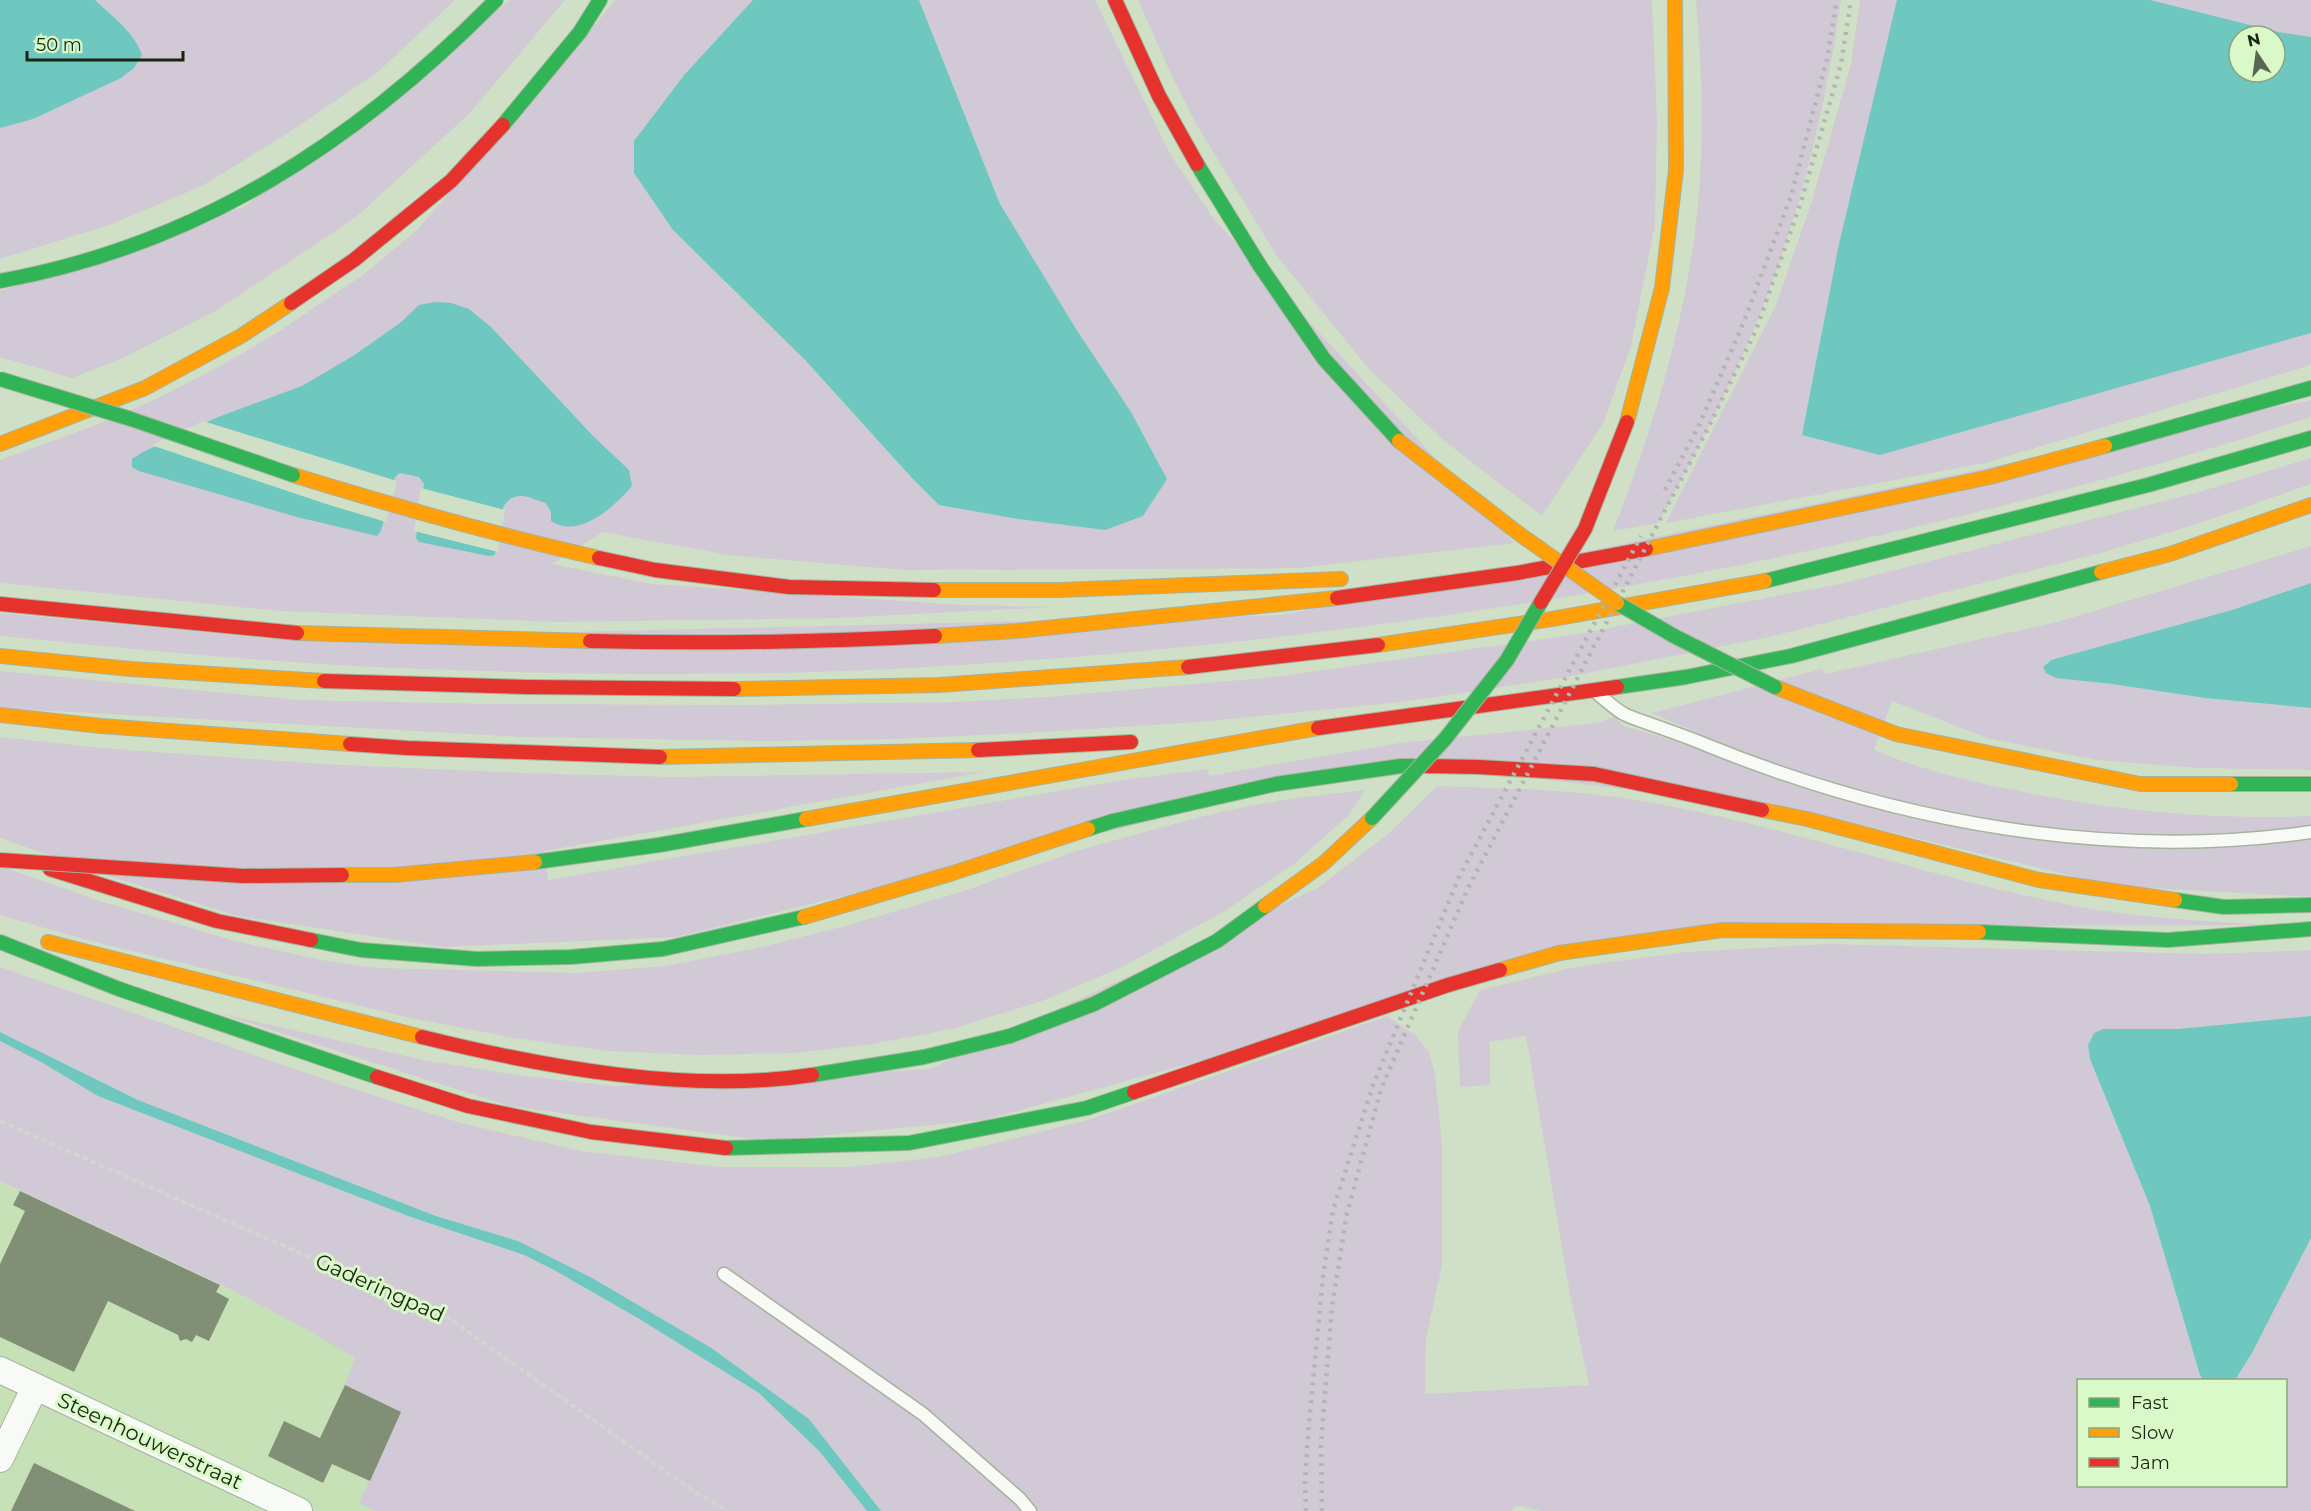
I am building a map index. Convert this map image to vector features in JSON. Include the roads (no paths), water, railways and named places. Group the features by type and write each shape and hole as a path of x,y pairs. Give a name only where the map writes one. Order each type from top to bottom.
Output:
{"highway":[{"path":"0,281 105,257 206,217 310,155 387,102 466,33 496,0"},
{"path":"0,444 145,388 242,336 354,260 451,181 521,106 580,32 600,0"},
{"path":"1115,0 1159,96 1196,163 1260,266 1323,359 1399,441 1525,538 1625,607 1774,687 1896,734 2140,784 2311,784"},
{"path":"0,932 479,1051 583,1070 682,1080 784,1079 924,1057 1010,1036 1094,1004 1217,941 1324,863 1372,818 1445,739 1507,660 1585,529 1627,422 1662,288 1676,170 1675,0"},
{"path":"51,406 134,379 242,336"},
{"path":"0,379 131,419 293,475 409,511 514,539 655,570 789,587 884,590 1060,590 1351,579"},
{"path":"0,604 286,633 672,643 844,640 1016,631 1376,594 1517,573 1709,537 1990,477 2311,388"},
{"path":"0,656 113,669 413,685 669,690 938,685 1151,670 1335,651 1481,631 1758,582 2131,490 2235,462 2311,438"},
{"path":"0,860 243,876 394,874 536,862 659,845 1276,734 1686,677 1791,656 2170,554 2311,505"},
{"path":"1386,578 1517,573"},
{"path":"0,715 101,726 407,748 649,757 950,752 1148,741"},
{"path":"1171,740 1276,734"},
{"path":"0,851 52,870 218,921 361,950 477,960 572,957 663,949 808,916 953,873 1113,821 1276,784 1401,766 1479,767 1594,774 1700,795 1807,819 2039,880 2224,907 2311,905"},
{"path":"0,942 119,989 343,1066 468,1106 591,1132 736,1149 909,1143 1087,1107 1449,985 1559,953 1723,930 1866,930 2168,940 2311,929"}],"street":[{"name":"Steenhouwerstraat","path":"0,1370 299,1511"},
{"path":"0,1459 35,1387"}],"lane":[{"path":"1593,690 1624,714 1745,761 1814,784 1928,814 1986,825 2111,839 2234,840 2311,832"},
{"path":"724,1274 923,1414 1020,1499 1030,1511"}],"water":[{"path":"0,0 95,0 134,39 142,55 134,68 121,78 33,119 0,128"},
{"path":"753,0 919,0 1000,204 1076,329 1131,412 1167,479 1143,516 1105,530 1018,519 939,505 806,361 673,230 634,173 634,141 685,74"},
{"path":"1897,0 2150,0 2246,24 2227,24 2227,84 2287,84 2287,33 2311,37 2311,333 1880,455 1802,435 1839,244"},
{"path":"436,302 451,303 469,309 491,327 593,436 629,470 632,486 616,503 584,524 562,526 551,521 551,512 546,503 523,496 514,497 503,509 498,527 495,555 489,556 419,542 416,538 424,484 419,477 400,473 395,477 381,531 377,536 297,517 132,467 132,459 143,452 218,417 302,386 353,356 400,323 419,305"},
{"path":"2311,583 2311,708 2205,698 2056,678 2046,673 2043,667 2051,660 2232,610"},
{"path":"2311,1016 2311,1238 2252,1353 2236,1379 2203,1379 2200,1375 2150,1206 2090,1059 2088,1045 2094,1033 2103,1029 2178,1029"},
{"path":"0,1032 138,1100 436,1216 518,1241 592,1278 713,1349 809,1419 881,1511 867,1511 820,1452 759,1393 636,1317 554,1270 524,1255 408,1216 98,1096 0,1041"}],"railway":[{"path":"1665,490 1699,425 1743,324 1791,196 1827,59 1837,0"},
{"path":"1322,1511 1321,1444 1332,1306 1347,1213 1381,1089 1469,886 1708,428 1756,330 1801,202 1841,64 1851,0"},
{"path":"1306,1511 1308,1434 1323,1277 1333,1210 1373,1085 1459,877 1641,536"}]}
